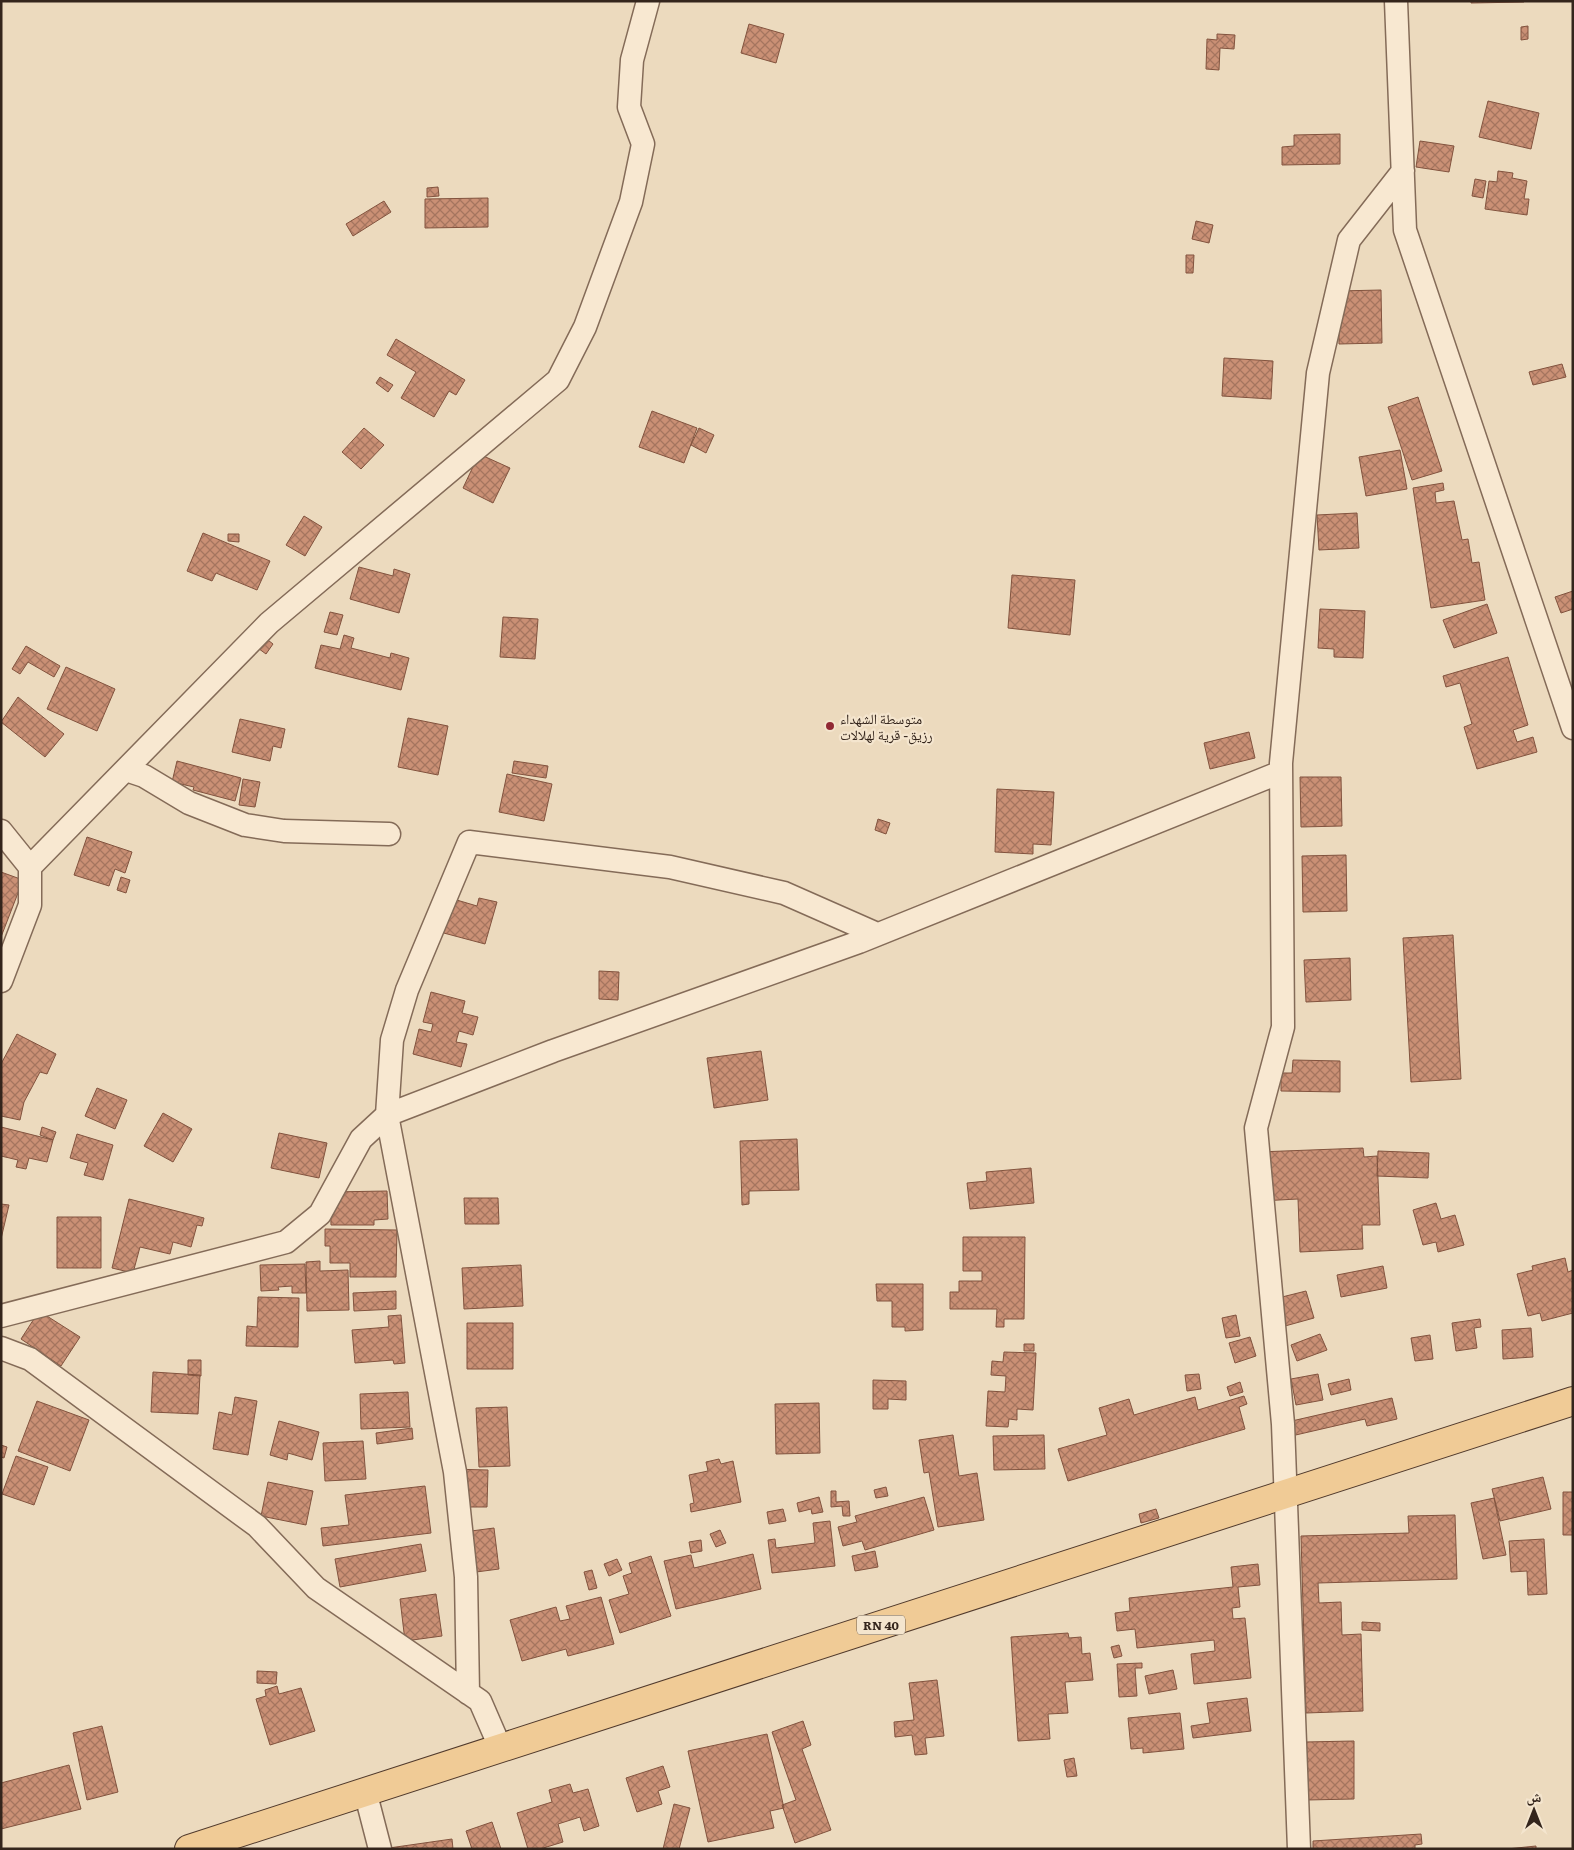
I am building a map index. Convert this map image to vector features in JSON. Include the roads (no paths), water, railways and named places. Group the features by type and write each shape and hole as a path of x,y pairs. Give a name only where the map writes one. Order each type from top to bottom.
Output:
{"main road":[{"name":"RN 40","path":"189,1849 1573,1402"}],"street":[{"path":"30,867 269,623 558,380 586,327 631,202 643,144 629,107 632,60 648,1"},
{"path":"1396,1 1406,230 1573,728"},
{"path":"1299,1849 1283,1424 1256,1128 1283,1027 1281,772 1318,373 1349,240 1403,171"},
{"path":"126,770 144,776 190,803 245,825 284,831 389,834"},
{"path":"1,1316 286,1242 320,1214 361,1139 387,1114 553,1051 877,934 1281,772"},
{"path":"1,831 30,867 30,905 1,981"},
{"path":"468,1692 466,1577 456,1472 387,1114 392,1040 407,990 469,842 670,867 784,894 877,934"},
{"path":"1,1348 30,1359 257,1526 316,1588 480,1701 500,1747"},
{"path":"365,1791 380,1849"}],"place":[{"name":"متوسطة الشهداء رزيق- قرية لهلالات","path":"830,726"}]}
